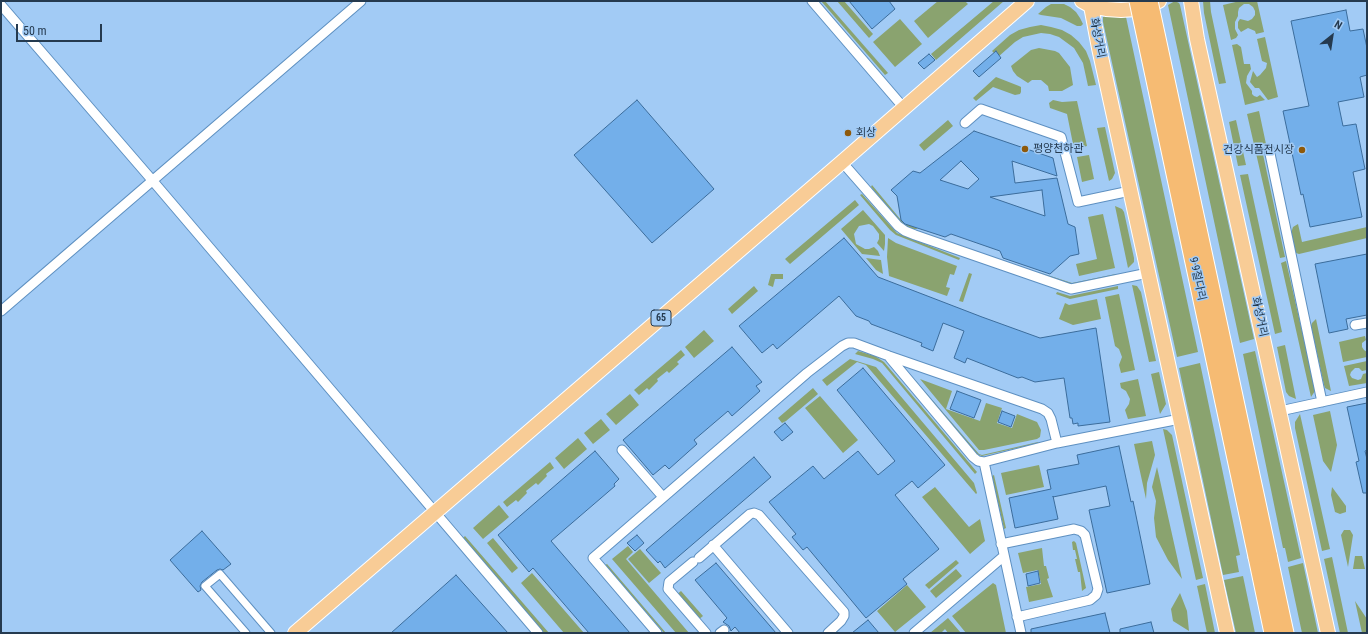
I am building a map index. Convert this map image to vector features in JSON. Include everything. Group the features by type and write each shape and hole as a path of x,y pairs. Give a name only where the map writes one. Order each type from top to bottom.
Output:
{"highway":[{"name":"9·9절다리","path":"1137,1 1263,555"},
{"name":"9·9절다리","path":"1150,1 1263,555"},
{"path":"1263,555 1272,633"},
{"path":"1263,555 1286,633"}],"main road":[{"name":"65","path":"295,633 436,513 1027,1"},
{"path":"1086,3 1106,9 1121,10 1136,8 1159,1"},
{"name":"화성거리","path":"1191,1 1197,39 1328,633"},
{"name":"화성거리","path":"1086,3 1099,48 1227,633"}],"street":[{"path":"1,311 360,1"},
{"path":"812,1 904,108"},
{"path":"1,6 152,180 538,633"},
{"path":"965,123 981,109 1061,137 1078,202 1130,190"},
{"path":"1269,149 1322,402"},
{"path":"842,162 898,226 915,235 1066,288 1076,289 1148,273"},
{"path":"1355,325 1367,323"},
{"path":"658,633 593,558 807,372 848,343 854,343 1042,409 1048,413 1051,419 1057,443"},
{"path":"888,356 978,461 984,462 1057,443 1180,419"},
{"path":"1280,411 1367,392"},
{"path":"622,450 663,497"},
{"path":"984,462 1021,633"},
{"path":"706,633 668,589 669,582 750,514 754,513 759,515 844,612 844,616 841,621 828,633"},
{"path":"1001,544 1074,528 1081,530 1085,535 1098,589 1096,595 1090,600 1017,618"},
{"path":"713,546 788,633"},
{"path":"914,633 1004,556"},
{"path":"246,633 205,586 220,574 271,633"}],"green space":[{"path":"821,1 825,1 888,73 885,75"},
{"path":"837,1 844,1 873,34 869,38"},
{"path":"938,1 965,1 968,4 928,38 914,21"},
{"path":"994,1 1004,1 936,60 931,54"},
{"path":"1175,1 1180,5 1254,339 1240,343 1168,5"},
{"path":"1203,1 1210,1 1226,83 1219,84 1204,13"},
{"path":"1240,1 1257,1 1264,32 1256,34 1255,31 1248,28 1241,32 1238,28 1238,22 1240,19 1248,21 1255,15 1253,7 1249,4 1244,4 1239,8 1238,16 1235,22 1235,29 1238,35 1236,38 1231,40 1223,5"},
{"path":"1051,4 1064,4 1070,7 1076,12 1083,24 1081,26 1077,26 1061,18 1038,14"},
{"path":"1107,15 1126,17 1198,352 1177,357 1103,22 1103,17"},
{"path":"900,19 922,44 895,67 873,42"},
{"path":"1041,25 1062,30 1079,42 1086,51 1090,61 1096,85 1088,86 1083,63 1074,48 1059,37 1050,34 1041,33 1023,37 998,57 992,51 1010,35 1019,30"},
{"path":"1265,37 1278,97 1268,100 1259,88 1255,88 1250,82 1253,71 1257,77 1266,68 1267,63 1262,61 1257,39"},
{"path":"1237,44 1241,47 1244,64 1250,64 1251,69 1247,76 1246,83 1254,96 1257,97 1260,95 1265,100 1245,105 1232,45"},
{"path":"1039,48 1059,53 1070,67 1073,85 1062,91 1049,91 1048,86 1041,80 1032,80 1028,83 1017,76 1011,66 1031,50"},
{"path":"996,77 1021,87 1020,94 1015,95 993,87 976,101 973,98"},
{"path":"1053,100 1062,102 1077,101 1087,146 1074,149 1067,114 1050,108 1049,103"},
{"path":"1259,111 1266,144 1261,145 1285,257 1280,258 1247,114"},
{"path":"948,120 953,126 924,151 919,145"},
{"path":"1236,120 1246,165 1238,166 1229,122"},
{"path":"1105,127 1115,173 1109,181 1097,128"},
{"path":"1089,155 1094,179 1082,182 1077,157"},
{"path":"1248,174 1282,332 1275,334 1240,175"},
{"path":"872,185 901,220 918,229 911,229 900,222 871,187"},
{"path":"862,194 897,233 960,258 959,260 896,235 860,195"},
{"path":"855,200 859,205 790,264 785,259"},
{"path":"1115,206 1122,209 1124,212 1134,258 1134,262 1128,268"},
{"path":"863,210 885,235 884,251 877,243 879,234 873,226 869,224 859,226 854,234 856,244 865,249 874,247 880,256 862,254 841,229"},
{"path":"1103,214 1115,268 1079,276 1076,264 1097,259 1088,217"},
{"path":"1298,224 1302,242 1367,227 1367,238 1299,254 1294,250 1291,233 1293,227"},
{"path":"888,238 896,243 957,266 954,275 950,274 946,287 950,288 947,296 889,276 887,257"},
{"path":"866,258 881,260 883,274 876,270"},
{"path":"1286,261 1315,388 1315,391 1311,397 1281,263"},
{"path":"1038,272 1072,283 1116,275 1071,285 1037,273"},
{"path":"969,273 972,274 963,302 959,301"},
{"path":"771,274 783,274 783,279 775,279 773,287 768,285"},
{"path":"1132,285 1137,286 1141,292 1156,361 1149,362"},
{"path":"754,286 758,291 732,314 728,309"},
{"path":"1118,286 1118,289 1070,299 1056,294 1057,292 1070,296"},
{"path":"1119,294 1135,370 1121,373 1119,365 1122,357 1119,349 1115,346 1105,297"},
{"path":"1097,299 1101,319 1073,325 1059,319 1065,303 1069,305"},
{"path":"1316,319 1331,391 1325,388 1324,385 1311,326"},
{"path":"704,330 714,341 694,358 685,347"},
{"path":"1365,336 1366,340 1362,343 1362,347 1367,352 1367,357 1343,362 1339,342"},
{"path":"1285,345 1296,399 1289,396 1286,392 1277,347"},
{"path":"681,350 685,355 677,362 679,364 669,373 667,371 657,379 658,381 649,390 647,388 639,395 634,390"},
{"path":"858,351 875,356 884,362 977,472 975,474 882,363 855,354"},
{"path":"1255,351 1301,558 1288,562 1285,548 1283,548 1243,354"},
{"path":"850,359 876,367 974,483 976,494 866,365 857,362 827,386 822,380"},
{"path":"1367,361 1367,370 1362,371 1359,368 1355,368 1350,375 1352,378 1358,380 1361,379 1363,374 1367,373 1367,383 1349,386 1344,366"},
{"path":"1200,363 1240,555 1236,556 1239,572 1223,575 1179,368"},
{"path":"1159,372 1166,404 1160,414 1151,374"},
{"path":"920,379 952,391 946,409 980,421 986,403 1002,408 997,423 1012,428 1017,414 1037,422 1041,430 1040,437 1037,439 979,450"},
{"path":"1138,379 1146,416 1128,419 1125,410 1130,399 1126,391 1121,388 1120,383"},
{"path":"916,381 979,454 982,455 1039,443 982,456 976,454 914,382"},
{"path":"813,388 818,394 782,423 778,418"},
{"path":"630,394 639,405 616,425 606,414"},
{"path":"820,396 858,440 843,453 805,408"},
{"path":"1330,411 1337,445 1331,472 1323,461 1313,415"},
{"path":"1300,414 1330,549 1322,551 1295,428 1295,422"},
{"path":"601,419 610,430 593,444 584,433"},
{"path":"1163,429 1167,430 1172,435 1203,578 1196,580"},
{"path":"578,438 587,449 564,469 555,458"},
{"path":"1152,441 1155,455 1147,483 1146,499 1134,444"},
{"path":"550,462 554,468 546,474 547,476 538,485 536,483 526,491 527,493 518,502 516,500 507,507 503,502"},
{"path":"1039,465 1044,487 1006,495 1001,473"},
{"path":"1157,467 1182,579 1168,560 1156,537 1154,518 1156,501 1152,487"},
{"path":"994,475 1006,528 1004,529 992,476"},
{"path":"935,487 969,527 980,519 985,541 970,554 922,497"},
{"path":"1332,487 1346,506 1346,512 1340,514 1335,512 1331,495"},
{"path":"499,505 509,517 483,539 473,528"},
{"path":"1344,530 1350,530 1353,535 1348,567 1341,535"},
{"path":"465,536 549,633 544,633 463,538"},
{"path":"493,538 518,568 512,573 487,543"},
{"path":"1074,541 1076,543 1086,588 1082,591 1080,572 1078,572 1075,559 1077,559 1075,550 1073,550 1072,542"},
{"path":"628,546 633,552 626,559 689,633 676,633 612,559"},
{"path":"1042,548 1044,566 1046,566 1049,578 1047,579 1053,597 1029,602 1026,587 1041,584 1038,570 1023,573 1018,553"},
{"path":"640,549 661,573 649,583 628,559"},
{"path":"1355,556 1362,556 1365,569 1353,569"},
{"path":"1332,557 1348,633 1340,633 1324,559"},
{"path":"956,560 959,563 929,589 925,585"},
{"path":"1303,563 1318,633 1302,633 1288,567"},
{"path":"607,564 666,633 664,633 605,565"},
{"path":"956,569 962,576 936,598 930,591"},
{"path":"532,573 584,633 564,633 521,583"},
{"path":"1243,576 1255,633 1236,633 1224,580"},
{"path":"993,583 996,585 1006,633 966,633 952,616"},
{"path":"1205,584 1215,633 1207,633 1197,586"},
{"path":"907,585 926,607 895,632 877,611"},
{"path":"681,591 703,616 698,620 676,595"},
{"path":"1180,593 1187,611 1189,631 1173,621 1171,609"},
{"path":"1355,601 1367,619 1367,633 1362,633"},
{"path":"948,618 961,633 948,633 945,629 941,633 930,633"}],"building":[{"path":"849,1 889,1 895,9 872,29"},
{"path":"1346,10 1350,31 1363,29 1367,48 1367,75 1360,77 1364,97 1338,102 1343,126 1356,124 1365,169 1353,172 1362,217 1310,227 1303,194 1301,195 1283,111 1309,106 1291,21"},
{"path":"996,51 1001,58 979,77 973,71"},
{"path":"929,54 935,60 924,69 918,63"},
{"path":"637,100 714,189 652,243 574,155"},
{"path":"974,131 1053,158 1057,176 1012,161 1015,183 1057,178 1068,224 1075,227 1079,254 1070,256 1050,274 1003,258 1000,251 951,234 945,237 905,224 901,220 897,196 891,190 913,171 920,173","holes":["961,161 979,179 968,189 940,180","1042,190 1045,216 990,197"]},
{"path":"844,238 878,277 1040,338 1096,328 1110,422 1078,426 1078,423 1073,424 1072,418 1070,418 1064,378 1035,382 1022,377 1018,378 967,358 965,363 954,358 964,331 943,323 933,351 921,346 922,343 871,324 869,321 856,316 839,296 777,349 773,344 762,353 739,326"},
{"path":"1367,254 1367,315 1346,319 1348,329 1329,333 1315,264"},
{"path":"732,347 762,382 756,386 760,391 732,416 728,411 694,440 697,444 669,469 665,465 653,475 623,440"},
{"path":"863,368 945,465 918,488 912,481 895,495 939,549 903,579 907,584 866,618 807,547 803,550 792,537 796,534 769,502 813,466 824,479 858,451 878,475 895,461 837,390"},
{"path":"957,391 981,400 974,418 950,409"},
{"path":"1367,403 1367,450 1365,451 1367,459 1367,493 1363,493 1356,462 1359,461 1347,407"},
{"path":"1002,411 1015,416 1011,427 998,422"},
{"path":"785,423 793,432 782,441 774,432"},
{"path":"1119,446 1131,502 1133,501 1150,584 1107,593 1089,510 1110,506 1106,486 1053,497 1058,519 1015,528 1009,498 1051,489 1047,470 1079,464 1077,455"},
{"path":"595,451 619,479 614,484 615,486 551,541 630,633 589,633 533,568 529,572 498,535"},
{"path":"754,457 771,477 665,568 660,561 658,563 646,550"},
{"path":"202,531 231,564 223,570 217,570 202,582 200,586 201,590 198,592 170,560"},
{"path":"637,535 644,543 635,551 627,543"},
{"path":"716,563 776,633 740,633 735,627 731,631 729,626 723,622 727,618 695,580"},
{"path":"1038,571 1040,583 1028,586 1026,574"},
{"path":"456,575 508,633 391,633"},
{"path":"1105,613 1110,633 1031,633 1031,629"},
{"path":"868,620 879,633 852,633"},
{"path":"1151,622 1154,633 1120,633 1120,629"}],"place":[{"name":"회상","path":"848,133"},
{"name":"평양천하관","path":"1025,149"},
{"name":"건강식품전시장","path":"1302,150"}]}
